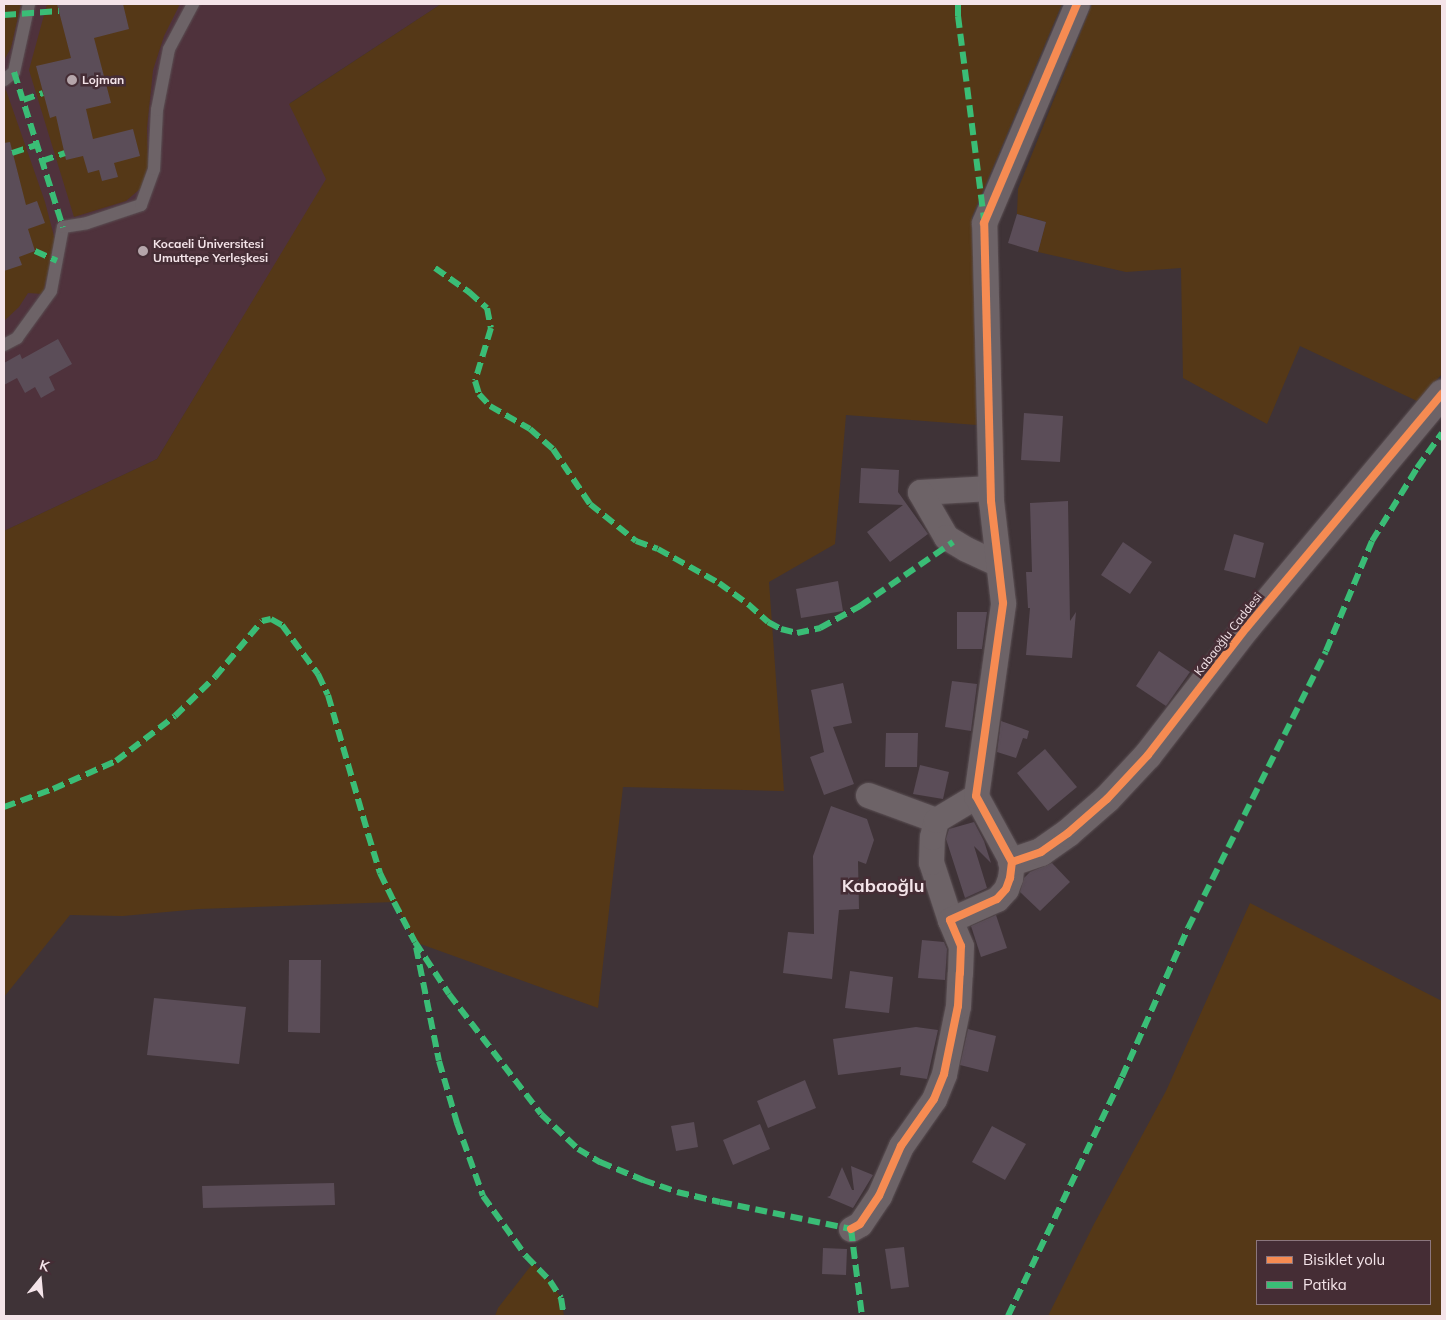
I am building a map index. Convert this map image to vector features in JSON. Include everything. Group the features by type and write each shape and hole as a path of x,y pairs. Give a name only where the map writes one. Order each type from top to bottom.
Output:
{"street":[{"path":"950,920 996,899 1006,889 1012,862 976,796 1003,603 990,488 984,223 1077,4"},
{"name":"Kabaoğlu Caddesi","path":"1012,862 1041,852 1068,833 1107,799 1148,755 1247,627 1442,394"},
{"path":"990,488 920,492 946,538 998,564"},
{"path":"868,795 936,820"},
{"path":"851,1229 860,1224 879,1196 902,1146 934,1099 944,1074 958,1006 961,946 950,920 931,862 932,837 936,820 976,796"}],"lane":[{"path":"4,80 14,72 29,4"},
{"path":"4,345 17,338 51,291 63,227 87,223 141,205 154,169 157,110 169,49 193,4"}],"shaded area":[{"name":"Kocaeli Üniversitesi Umuttepe Yerleşkesi","path":"4,4 441,4 290,103 327,179 157,459 4,531"},
{"path":"4,4 21,4 11,48 4,60"},
{"path":"47,4 180,4 164,36 153,70 147,128 148,166 141,188 126,201 74,217 29,70"},
{"path":"441,4 1062,4 972,217 977,425 846,415 835,544 769,582 784,791 623,787 598,1008 415,942 394,902 199,909 123,916 70,915 4,997 4,531 157,459 326,179 289,104"},
{"path":"1092,4 1442,4 1442,374 1417,401 1300,346 1267,424 1183,378 1181,268 1126,272 1038,252 1046,222 1017,214 1018,189"},
{"path":"6,90 45,202 55,240 43,294 28,293 19,307 4,321 4,91"},
{"path":"1250,903 1442,1001 1442,1316 1048,1316 1094,1224 1166,1091"},
{"path":"533,1263 550,1281 561,1298 564,1316 495,1316 498,1308"}],"building":[{"path":"57,4 123,4 129,29 94,38 111,103 86,109 93,139 133,129 140,156 114,163 118,177 102,181 99,170 88,173 83,156 66,160 56,116 50,118 36,66 71,58"},
{"path":"10,142 26,205 37,201 45,223 28,229 35,251 19,257 22,265 4,271 4,143"},
{"path":"1017,214 1046,222 1038,252 1008,243"},
{"path":"58,339 72,364 49,377 55,390 41,398 35,387 25,393 17,378 4,385 4,363 20,354 22,359"},
{"path":"1024,413 1063,416 1060,462 1021,460"},
{"path":"861,468 899,470 898,492 928,534 890,562 867,532 903,505 859,503"},
{"path":"1068,501 1070,621 1076,612 1072,658 1026,655 1030,608 1028,608 1026,572 1032,572 1030,503"},
{"path":"1234,534 1264,543 1255,578 1224,570"},
{"path":"1123,542 1152,562 1130,594 1101,575"},
{"path":"838,581 843,611 801,618 796,589"},
{"path":"957,612 987,612 982,649 957,649"},
{"path":"1159,651 1190,672 1166,706 1136,686"},
{"path":"952,681 977,684 971,731 945,727"},
{"path":"843,683 852,723 833,727 854,784 824,795 810,757 824,752 811,690"},
{"path":"1001,721 1029,731 1027,739 1023,738 1016,758 997,752"},
{"path":"886,733 918,733 917,767 885,767"},
{"path":"1045,749 1077,787 1048,811 1017,773"},
{"path":"920,765 949,772 943,799 913,794"},
{"path":"831,806 867,819 874,840 866,864 858,861 859,909 839,910 832,979 783,973 788,932 814,934 813,856"},
{"path":"974,822 984,841 991,863 974,846 987,888 965,898 946,839 949,829"},
{"path":"1052,863 1070,882 1040,911 1020,892 1024,878 1030,872"},
{"path":"996,915 1007,948 981,957 971,926"},
{"path":"922,940 944,942 947,949 945,980 918,978"},
{"path":"289,960 321,960 320,1033 288,1032"},
{"path":"850,971 893,977 889,1013 845,1008"},
{"path":"154,998 246,1007 239,1064 147,1055"},
{"path":"916,1027 938,1030 927,1079 900,1075 901,1067 838,1075 833,1039"},
{"path":"968,1029 996,1036 988,1072 960,1065"},
{"path":"805,1080 816,1108 768,1128 757,1101"},
{"path":"694,1122 698,1147 676,1151 671,1126"},
{"path":"760,1124 770,1149 733,1165 723,1140"},
{"path":"992,1126 1026,1144 1005,1180 972,1162"},
{"path":"851,1166 873,1175 853,1208 827,1197 830,1196 842,1167 852,1190 854,1190"},
{"path":"334,1183 335,1205 203,1208 202,1186"},
{"path":"904,1247 909,1287 891,1289 885,1249"},
{"path":"823,1248 847,1249 846,1275 822,1274"}],"marked path":[{"path":"958,4 984,220"},
{"path":"4,15 59,11"},
{"path":"14,72 63,227"},
{"path":"23,100 43,93"},
{"path":"12,153 37,145"},
{"path":"42,161 65,153"},
{"path":"35,251 57,261"},
{"path":"435,268 469,292 487,308 491,328 475,381 479,394 490,406 530,429 553,449 590,504 636,541 658,549 719,583 748,604 768,622 781,629 797,633 820,628 860,606 953,542"},
{"path":"1008,1316 1122,1077 1188,928 1326,651 1372,541 1417,468 1442,433"},
{"path":"4,807 53,789 116,761 175,716 215,677 262,621 271,619 282,625 318,674 328,695 380,873 415,942 449,994 541,1114 578,1149 600,1162 643,1180 677,1192 851,1229 862,1316"},
{"path":"416,947 439,1061 457,1123 483,1196 526,1256 550,1281 561,1298 564,1316"}],"cycle path":[{"path":"851,1229 860,1224 879,1196 901,1146 934,1099 944,1074 958,1006 960,973 961,946 950,920 997,899 1006,889 1010,878 1012,862 976,796 1003,603 991,501 984,223 1077,4"},
{"path":"1012,862 1041,852 1068,833 1107,799 1148,755 1247,627 1442,394"}],"place":[{"name":"Lojman","path":"72,80"},
{"name":"Kocaeli Üniversitesi Umuttepe Yerleşkesi","path":"143,251"}],"district":[{"name":"Kabaoğlu","path":"883,886"}]}
